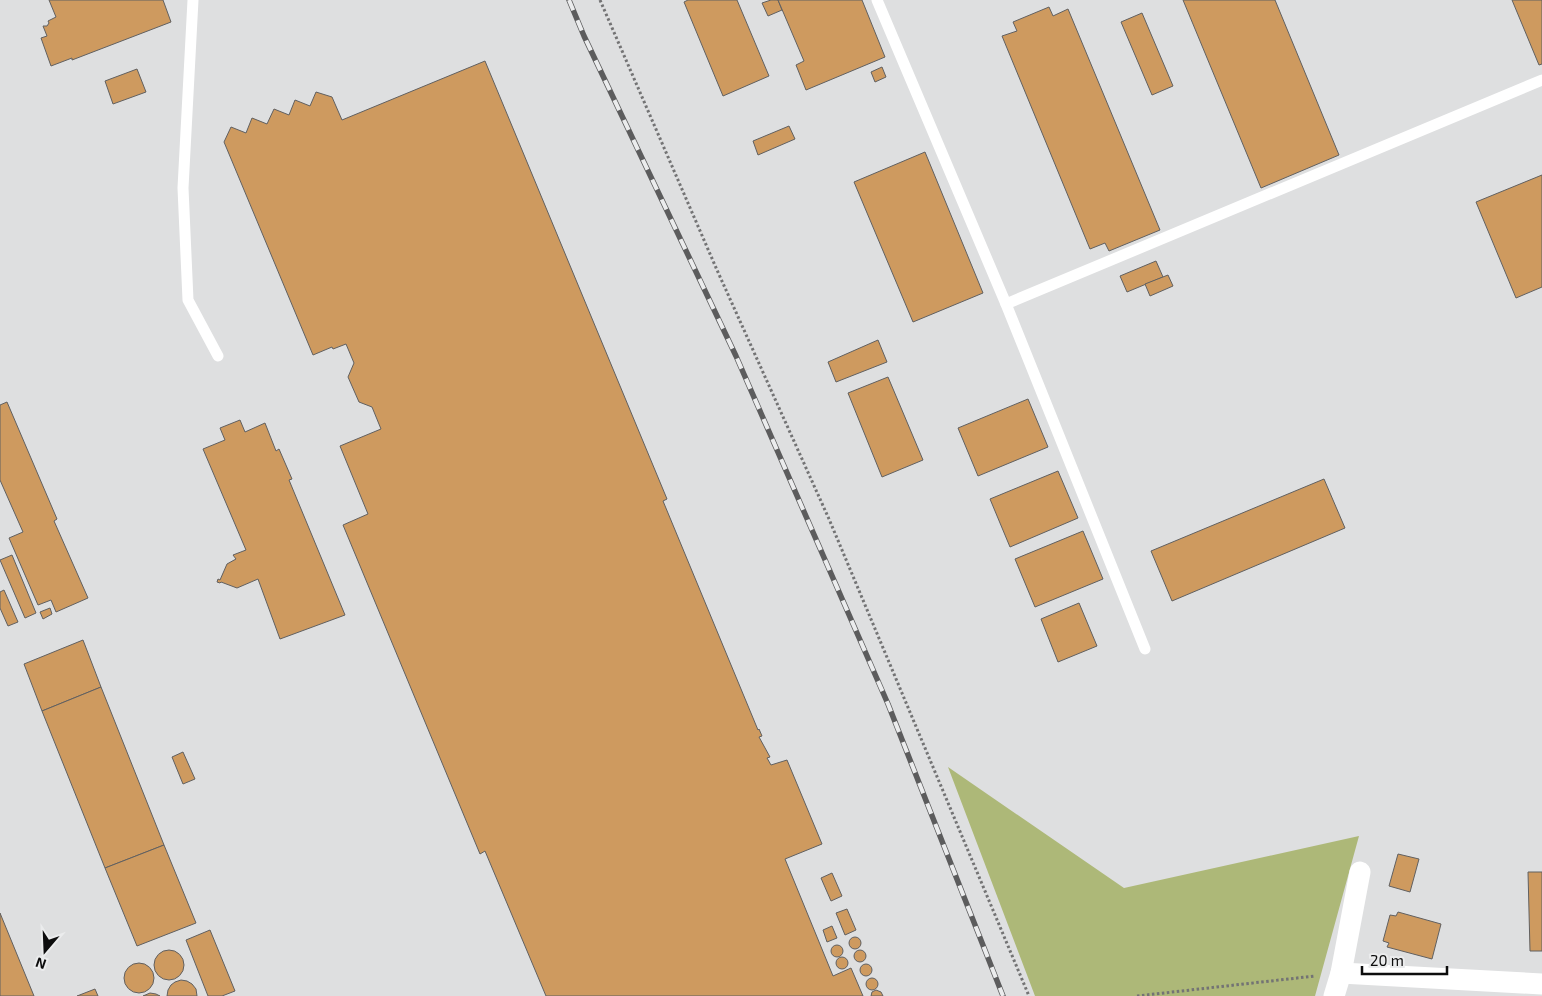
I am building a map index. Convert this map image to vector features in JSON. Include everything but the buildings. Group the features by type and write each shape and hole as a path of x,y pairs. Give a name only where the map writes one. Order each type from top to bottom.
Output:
{"street":[{"path":"1334,996 1341,973 1360,872"},
{"path":"1341,973 1542,984"}],"lane":[{"path":"193,0 183,188 188,300 218,356"},
{"path":"877,0 1006,304 1145,649"},
{"path":"1006,304 1542,80"}],"path":[{"path":"600,0 717,270 829,519 1029,996"},
{"path":"1137,996 1341,973"}],"green space":[{"path":"948,767 1124,888 1359,836 1315,996 1035,996"}],"railway":[{"path":"569,0 584,36 736,356 888,704 1003,996"}]}
